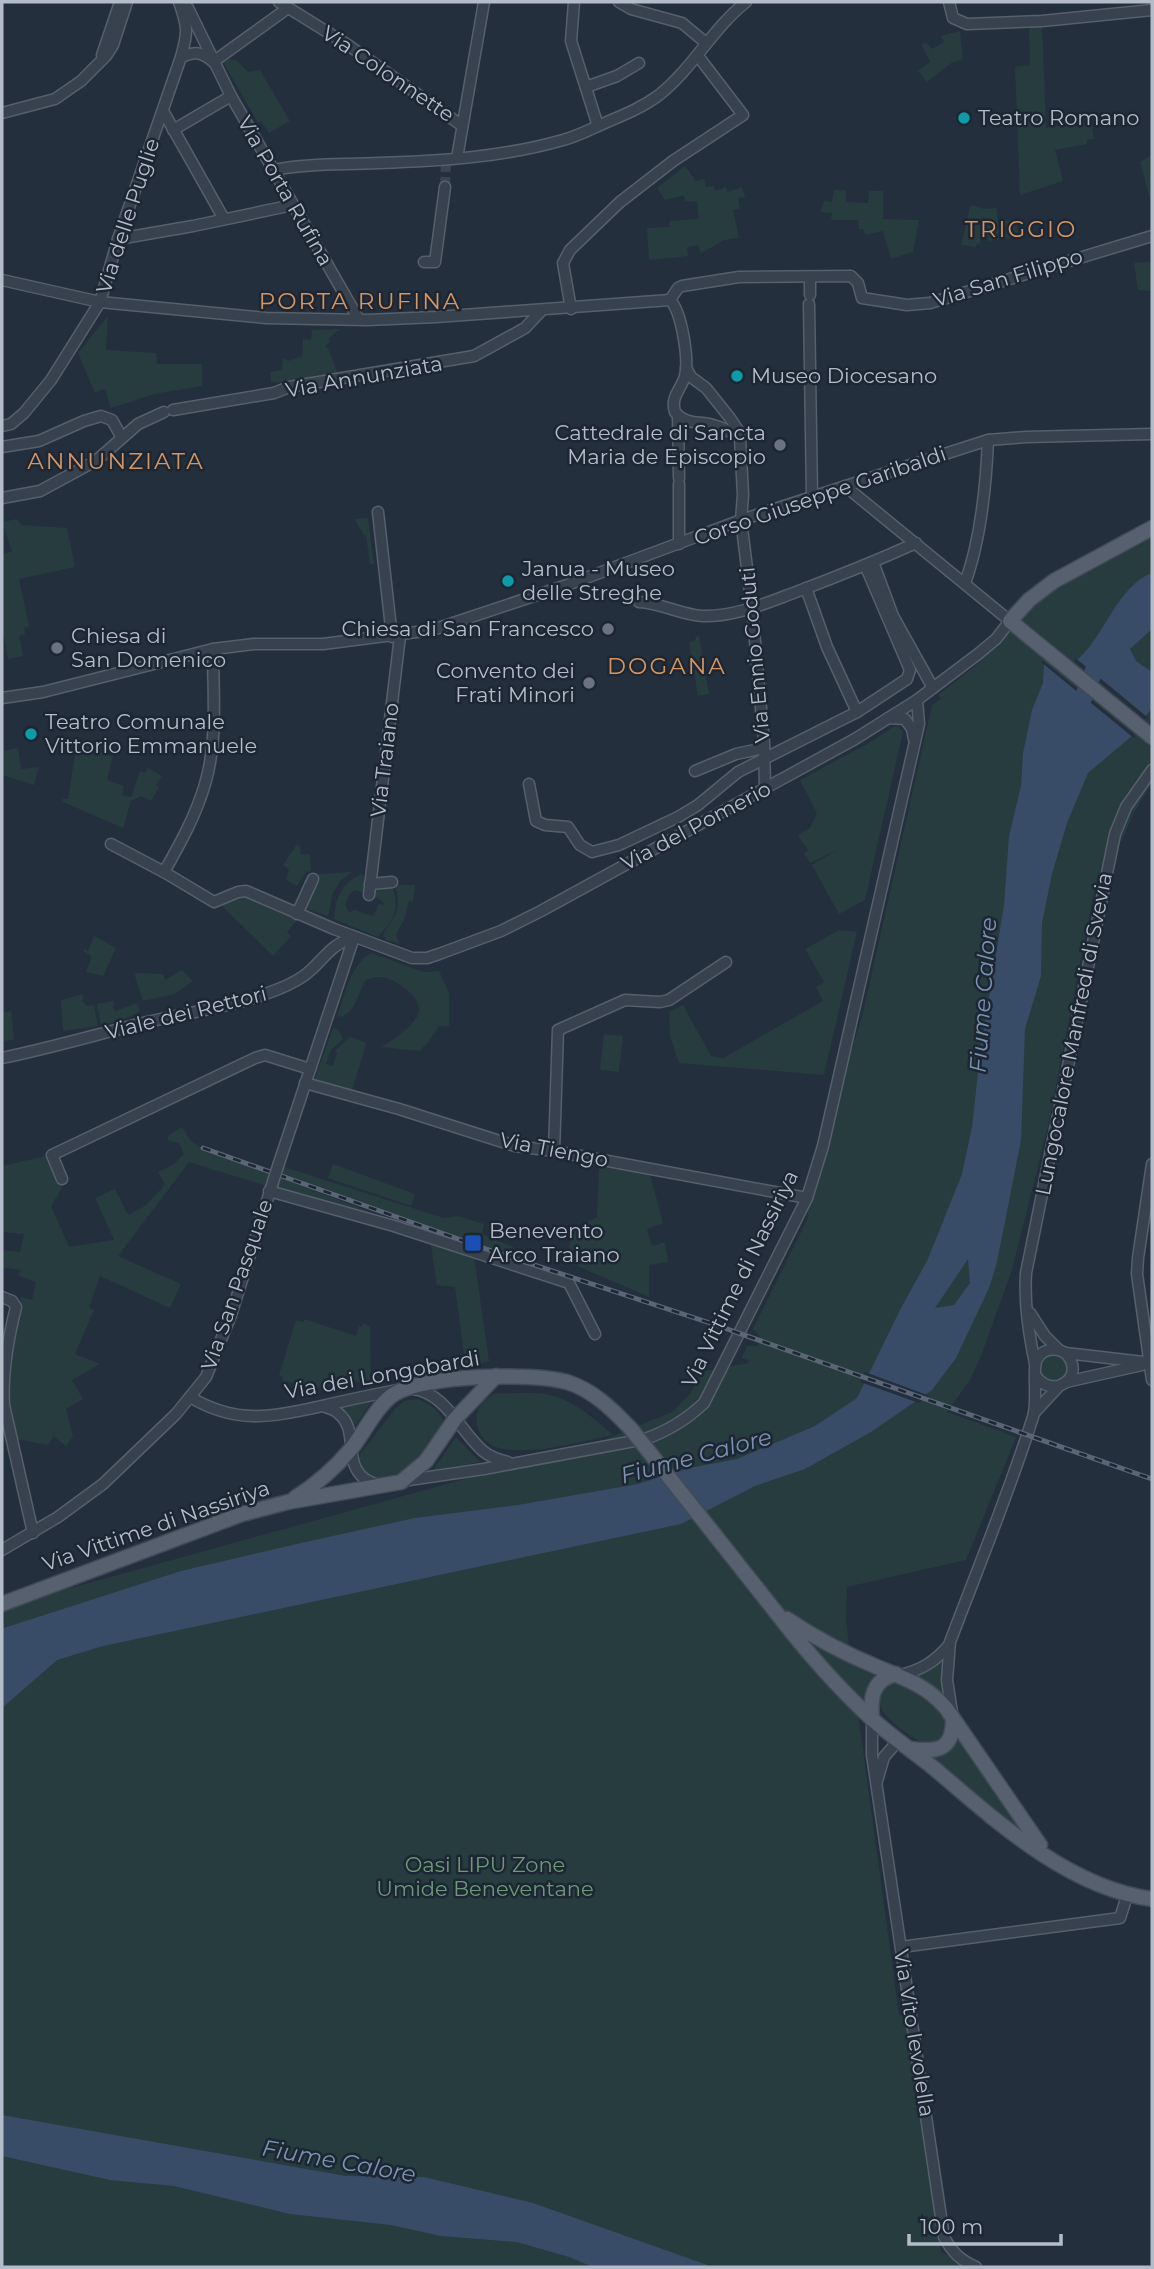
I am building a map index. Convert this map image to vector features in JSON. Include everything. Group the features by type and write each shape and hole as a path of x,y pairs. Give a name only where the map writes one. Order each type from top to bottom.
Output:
{"main road":[{"path":"1152,528 1054,581 1029,600 1010,621 1152,737"},
{"path":"401,1482 426,1461 455,1419 496,1376"},
{"name":"Via dei Longobardi","path":"407,1388 475,1377 533,1377 567,1382 595,1396 631,1429 822,1669 872,1719 989,1815 1049,1858 1090,1882 1127,1896 1152,1899"},
{"path":"288,1502 320,1482 351,1449 387,1399 407,1388"},
{"name":"Via Vittime di Nassiriya","path":"3,1603 242,1514 288,1502 401,1482"},
{"name":"Via dei Longobardi","path":"775,1611 827,1643 931,1692 946,1708 1049,1858"},
{"path":"872,1719 873,1690 881,1680 898,1675"},
{"path":"903,1745 927,1751 939,1750 948,1742 953,1732 953,1719"}],"street":[{"path":"99,62 120,2"},
{"path":"2,113 55,99 81,81 113,45 127,2"},
{"name":"Via delle Puglie","path":"2,426 11,424 24,413 51,380 100,302 118,239 188,34 179,2"},
{"name":"Via Porta Rufina","path":"186,2 231,96 358,318"},
{"path":"457,158 484,2"},
{"path":"574,2 571,41 598,126"},
{"path":"619,2 631,9 682,23 706,43"},
{"path":"273,170 305,164 457,158 517,151 566,139 638,108 659,94 679,78 706,43 746,2"},
{"path":"949,2 951,14 957,21 967,24 1042,21 1152,10"},
{"path":"181,57 192,52 202,53 213,62 284,5"},
{"name":"Via Colonnette","path":"284,5 348,45 461,125"},
{"path":"571,309 563,263 570,250 620,202 673,160 743,114 698,56"},
{"path":"586,87 617,76 639,63"},
{"path":"173,130 231,96"},
{"path":"163,111 224,219"},
{"path":"424,262 435,262 445,187"},
{"path":"118,239 293,205"},
{"name":"Via San Filippo","path":"810,277 851,276 858,283 862,298 907,305 930,303 1152,236"},
{"path":"670,300 682,286 739,277 810,277 812,496"},
{"path":"2,280 100,302 266,318 367,320 436,317 670,300"},
{"path":"670,300 677,309 680,320 686,368 673,402 678,416 679,544"},
{"name":"Via Annunziata","path":"2,498 40,491 93,462 138,424 168,411 274,393 289,387 474,356 525,328 541,311"},
{"path":"686,368 697,384"},
{"path":"678,389 688,384 706,388 738,430 740,438"},
{"path":"698,422 710,412 711,397"},
{"path":"2,447 39,441 101,416 112,421 122,438"},
{"path":"678,416 685,422 698,422 727,429 740,438"},
{"name":"Corso Giuseppe Garibaldi","path":"2,698 43,692 213,649 254,644 323,644 432,630 741,520 988,440 1026,436 1152,434"},
{"name":"Via Ennio Goduti","path":"740,438 743,495 741,520 752,608 765,790"},
{"path":"965,583 978,531 988,440"},
{"path":"845,486 1010,621"},
{"name":"Via Traiano","path":"378,512 396,636 370,890 392,882"},
{"path":"639,602 653,603 701,616 752,608 869,564 916,543"},
{"path":"695,771 736,754 764,753 808,738 857,712 907,679 910,674 906,660 869,564"},
{"path":"807,588 827,647 857,712"},
{"path":"890,618 933,688"},
{"name":"Via del Pomerio","path":"164,872 216,902 246,891 354,937 412,958 428,958 510,927 765,790 917,700 996,639 1010,621"},
{"path":"111,844 164,872 172,859 195,813 210,762 214,705 213,649"},
{"name":"Via Vittime di Nassiriya","path":"401,1482 645,1439 666,1432 704,1404 807,1198 826,1134 919,724 917,700"},
{"path":"888,718 905,719 912,729 914,741"},
{"path":"529,784 536,821 545,825 568,827 584,848 592,852 619,845 678,817 698,805 764,753"},
{"name":"Lungocalore Manfredi di Svevia","path":"1034,1413 1036,1370 1027,1308 1026,1273 1115,834 1126,807 1152,770"},
{"path":"297,914 313,879"},
{"name":"Viale dei Rettori","path":"2,1058 57,1047 146,1022 247,1001 301,978 312,970 331,948 354,937"},
{"name":"Via San Pasquale","path":"2,1550 33,1533 103,1485 177,1414 210,1368 227,1325 354,937"},
{"path":"554,1151 558,1030 625,1000 669,1000 726,962"},
{"path":"62,1179 52,1155 255,1058 265,1055 310,1069"},
{"name":"Via Tiengo","path":"305,1083 516,1146 807,1198"},
{"path":"1152,1164 1138,1258 1140,1298 1152,1380"},
{"path":"271,1188 569,1283 595,1334"},
{"path":"2,1297 12,1301 16,1307 9,1333 4,1405 33,1533"},
{"path":"953,1719 947,1680 950,1642 1034,1413 1070,1377 1072,1365 1045,1336 1027,1308"},
{"path":"1047,1350 1151,1363 1048,1386 1043,1384 1036,1370 1042,1353 1047,1350"},
{"path":"407,1388 424,1390 437,1399 482,1451 493,1458 513,1463"},
{"name":"Via dei Longobardi","path":"190,1397 219,1411 255,1417 276,1416 407,1388"},
{"path":"323,1406 343,1418 352,1438 352,1462 357,1470 364,1478 380,1486"},
{"path":"898,1675 925,1667 942,1653 950,1642"},
{"name":"Via Vito Ievolella","path":"872,1719 872,1755 944,2237 962,2261 975,2267"},
{"name":"Via Vito Ievolella","path":"877,1784 884,1757 903,1745"},
{"path":"901,1947 1120,1918 1127,1896"}],"green space":[{"path":"1042,25 1046,128 1083,121 1085,127 1092,125 1094,139 1087,140 1087,144 1055,150 1063,181 1020,195 1015,67 1030,65 1029,27"},
{"path":"960,31 963,59 951,63 927,82 918,71 930,62 921,44 927,43 932,49 944,42 941,36"},
{"path":"229,59 237,61 248,72 260,70 290,121 269,133 261,121 258,123 223,62"},
{"path":"1152,155 1152,199 1150,199 1140,162"},
{"path":"685,166 696,181 704,179 706,187 713,186 716,191 726,187 728,192 742,187 745,197 738,198 740,209 733,210 739,238 724,240 700,254 699,245 687,247 688,256 649,260 647,228 669,227 670,221 699,219 697,202 685,201 684,195 665,200 657,188"},
{"path":"834,190 846,190 846,202 868,203 869,191 883,191 883,219 919,220 913,252 891,259 883,231 865,235 863,229 859,229 858,220 831,220 832,213 820,212 824,201 832,202"},
{"path":"973,205 984,209 996,208 998,222 1016,219 1018,237 988,241 988,237 981,237 980,244 977,243 976,247 961,245 970,207"},
{"path":"1152,262 1152,291 1138,290 1134,263"},
{"path":"108,316 106,350 156,353 157,364 202,364 202,386 154,394 111,408 105,389 95,393 78,353"},
{"path":"340,329 329,338 330,341 325,347 328,348 339,377 298,383 271,382 270,372 282,370 283,358 288,361 302,356 303,339 311,340 312,330"},
{"path":"368,518 374,564 370,564 366,535 354,519"},
{"path":"17,519 21,525 67,528 75,567 19,579 29,626 24,628 25,634 19,636 23,656 8,659 2,625 2,555 12,551 2,522"},
{"name":"Oasi LIPU Zone Umide Beneventane","path":"1152,535 1152,784 1134,812 1122,840 1097,877 1048,1126 1012,1270 981,1356 970,1380 947,1412 1016,1437 966,1560 847,1587 846,1621 851,1662 880,1674 868,1689 867,1708 856,1699 899,2015 908,2014 941,2252 969,2267 2,2267 2,1607 599,1442 672,1412 689,1395 704,1371 748,1363 749,1360 742,1358 747,1346 758,1346 760,1336 753,1329 809,1216 803,1201 862,1017 932,705 941,699 938,695 979,663 988,648 1032,603 1077,571"},
{"path":"699,636 709,694 698,696 689,642"},
{"path":"898,726 903,732 865,900 839,914 812,865 837,850 810,863 804,853 808,851 798,835 810,828 817,813 800,780"},
{"path":"77,741 102,743 100,752 113,756 107,780 124,786 122,795 131,797 140,771 145,773 148,768 162,776 151,801 141,796 131,801 123,828 63,802 62,799 68,799"},
{"path":"18,748 21,769 39,767 34,785 2,775 2,751"},
{"path":"297,844 301,854 310,854 311,871 306,872 297,886 286,880 289,869 283,865"},
{"path":"352,872 340,881 333,893 328,916 306,909 317,874"},
{"path":"363,874 367,894 356,890 350,893 345,905 350,913 354,910 373,916 379,904 385,905 371,896 374,887 392,887 395,895 394,914 378,937 334,919 341,892 349,881"},
{"path":"395,885 415,885 413,902 409,901 404,920 396,934 399,943 386,940 383,935 398,907"},
{"path":"242,895 270,906 296,921 287,932 291,936 273,956 221,905 230,898"},
{"path":"839,930 857,932 824,1075 679,1063 670,1037 669,1012 683,1005 711,1056 723,1058 823,1001 816,987 824,982 805,949"},
{"path":"94,936 116,948 103,976 86,972 92,956 83,951 88,951"},
{"path":"371,953 423,972 439,971 449,993 449,1026 438,1027 419,1051 381,1047 412,1023 419,1008 408,990 388,979 378,977 366,980 352,1008 343,1016 337,1017 353,973"},
{"path":"182,970 193,981 175,994 143,1001 134,973 163,974 165,980"},
{"path":"84,994 82,1000 86,1006 94,1005 98,1026 63,1031 61,1000"},
{"path":"114,1001 113,1010 137,1003 140,1012 101,1026 97,1004"},
{"path":"11,1011 14,1040 2,1041 2,1012"},
{"path":"333,1028 337,1029 343,1039 330,1051 326,1064 333,1066 337,1053 335,1051 350,1037 365,1042 366,1045 352,1090 314,1081"},
{"path":"604,1034 623,1036 619,1072 600,1070"},
{"path":"182,1127 191,1141 201,1148 389,1219 305,1198 189,1162 118,1256 181,1284 170,1308 100,1276 89,1308 94,1310 75,1354 100,1364 72,1380 83,1399 66,1409 73,1436 66,1446 54,1436 48,1445 16,1439 8,1407 8,1365 21,1297 32,1300 36,1282 19,1276 20,1270 2,1267 2,1250 20,1252 24,1234 2,1232 2,1166 46,1156 62,1188 51,1206 69,1247 114,1240 95,1198 115,1189 128,1215 145,1206 165,1185 158,1172 174,1164 184,1154 179,1143 167,1140 169,1135"},
{"path":"333,1164 415,1194 411,1206 328,1178"},
{"path":"284,1167 444,1218 458,1216 484,1224 482,1234 513,1247 510,1255 282,1173"},
{"path":"599,1167 650,1174 663,1223 647,1229 652,1246 665,1242 668,1262 649,1265 649,1297 566,1261 573,1230 597,1217"},
{"path":"431,1245 474,1256 489,1361 466,1369 455,1287 437,1285"},
{"path":"304,1319 356,1336 363,1323 370,1327 371,1387 351,1379 316,1388 282,1381 283,1377 279,1375 296,1320 304,1322"},
{"path":"1054,1354 1064,1358 1068,1368 1064,1378 1054,1382 1044,1378 1040,1368 1044,1358"},
{"path":"498,1393 537,1393 559,1398 587,1413 613,1435 531,1450 493,1446 479,1432 477,1414 487,1398"},
{"path":"418,1399 438,1412 444,1425 410,1469 372,1479 360,1464 361,1453 395,1409 404,1401"},
{"path":"373,1400 354,1427 340,1407"},
{"path":"456,1437 480,1462 433,1470"},
{"path":"945,1655 942,1669 945,1697 912,1674"},
{"path":"895,1679 928,1696 946,1719 945,1738 931,1744 923,1743 888,1717 879,1704 878,1694 879,1690"},
{"path":"957,1736 1002,1803 1026,1833 1027,1837 927,1755"}],"water":[{"path":"1152,573 1152,629 1130,649 1136,661 1152,672 1152,708 1146,716 1077,660 1095,639 1120,600 1140,579"},
{"path":"1044,664 1132,736 1088,773 1067,823 1052,874 1042,923 1041,976 1025,1029 1021,1140 996,1266 989,1288 956,1358 932,1390 871,1432 805,1469 755,1486 681,1524 103,1646 57,1660 2,1708 2,1629 7,1627 181,1571 301,1543 415,1518 518,1505 638,1484 685,1469 737,1459 815,1426 857,1398 927,1261 962,1174 972,1127 981,1046 1004,905 1009,836 1021,786 1023,753 1032,710 1043,683","holes":["968,1259 970,1283 954,1305 935,1308"]},
{"path":"2,2115 346,2176 424,2177 533,2203 713,2267 593,2267 517,2242 441,2236 391,2225 290,2214 174,2186 110,2180 2,2156"}],"pier":[{"path":"1074,657 1149,719 1144,719 1075,662"},
{"path":"1041,662 1134,734 1135,739"},
{"path":"865,1372 930,1396 919,1403 860,1382"}],"waterway":[{"name":"Fiume Calore","path":"1075,719 1102,650"}],"tunnel":[{"path":"445,187 446,159"}],"railway":[{"path":"203,1148 1152,1479"}],"place":[{"name":"Teatro Romano","path":"964,118"},
{"name":"Museo Diocesano","path":"737,376"},
{"name":"Cattedrale di Sancta Maria de Episcopio","path":"780,445"},
{"name":"Janua - Museo delle Streghe","path":"508,581"},
{"name":"Chiesa di San Francesco","path":"608,629"},
{"name":"Chiesa di San Domenico","path":"57,648"},
{"name":"Convento dei Frati Minori","path":"589,683"},
{"name":"Teatro Comunale Vittorio Emmanuele","path":"31,734"},
{"name":"Benevento Arco Traiano","path":"473,1243"}],"district":[{"name":"TRIGGIO","path":"1021,229"},
{"name":"PORTA RUFINA","path":"360,301"},
{"name":"ANNUNZIATA","path":"116,461"},
{"name":"DOGANA","path":"667,666"}]}
